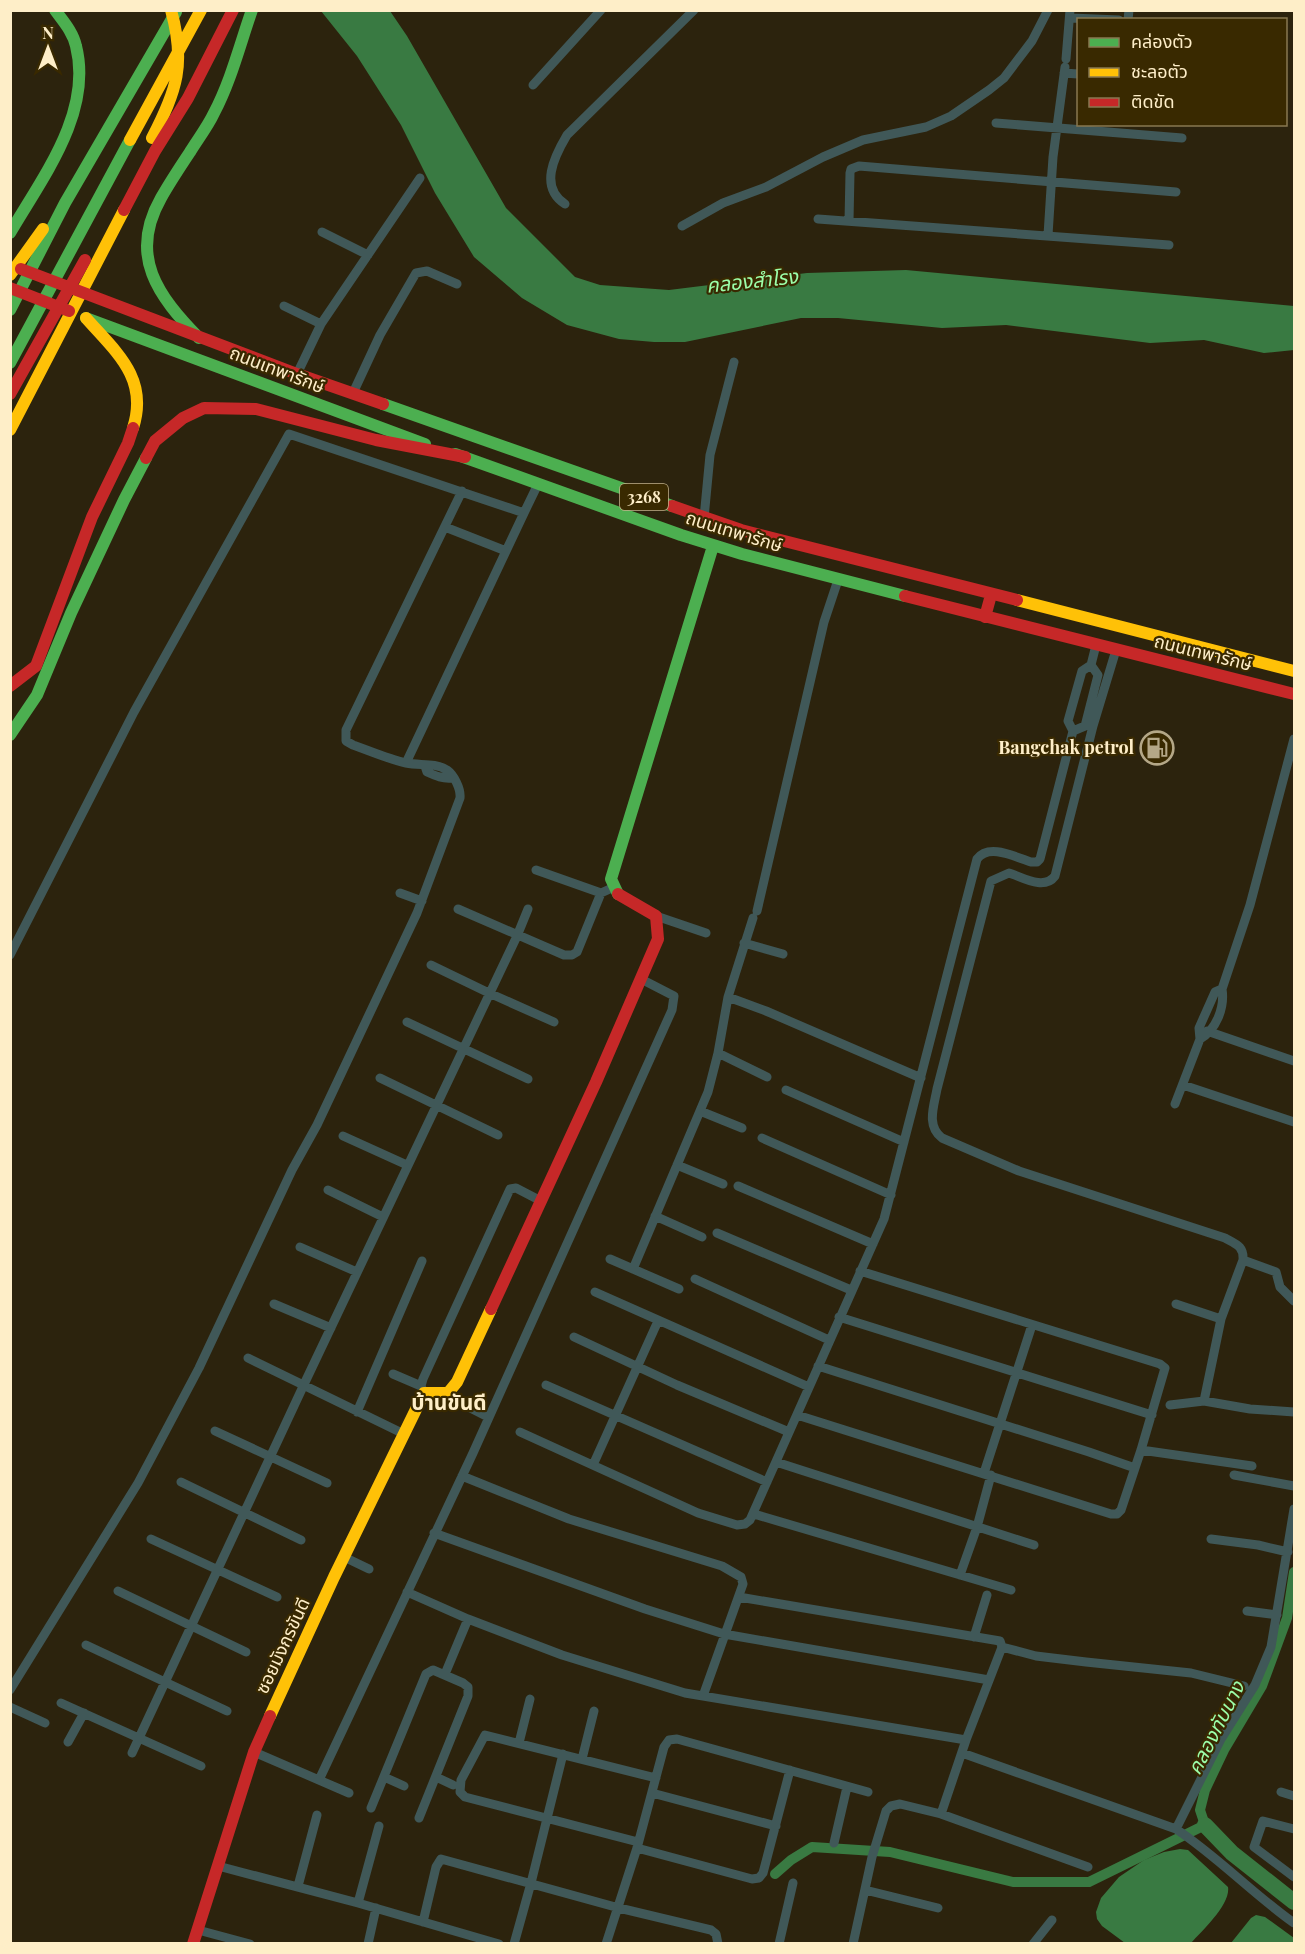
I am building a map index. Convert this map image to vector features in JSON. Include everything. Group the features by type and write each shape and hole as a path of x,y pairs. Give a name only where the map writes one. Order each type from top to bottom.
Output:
{"main road":[{"path":"10,233 58,149 69,125 77,98 81,75 77,48 70,30 55,10"},
{"path":"10,394 157,128 175,88 179,71 179,34 171,10"},
{"path":"10,310 65,203 177,10"},
{"path":"10,363 201,10"},
{"path":"10,430 145,169 188,98 233,10"},
{"path":"199,338 168,306 156,287 148,265 146,248 148,228 153,213 213,114 226,87 252,10"},
{"path":"10,275 22,256 65,203"},
{"name":"ถนนเทพารักษ์","path":"10,265 297,374 704,518 778,541 1294,671"},
{"name":"ถนนเทพารักษ์","path":"10,288 370,425 713,546 838,580 1294,694"},
{"path":"10,686 36,666 92,517 128,443 135,421 138,399 133,377 124,362 86,318"},
{"path":"10,735 37,695 71,613 124,500 155,441 183,418 204,408 256,409 376,441 465,458"},
{"path":"423,1390 444,1394 448,1393 457,1382 658,939 656,916 649,909 607,890 713,546"},
{"path":"986,617 991,595"},
{"name":"ซอยมังกรขันดี","path":"193,1944 254,1752 423,1390"}],"street":[{"path":"533,85 601,10"},
{"path":"565,204 556,198 551,190 551,180 552,167 567,135 694,10"},
{"path":"682,226 723,203 766,187 823,157 863,140 926,127 951,117 1004,78 1032,40 1048,10"},
{"path":"1048,235 1051,182 1070,14 1103,18"},
{"path":"1065,66 1077,73"},
{"path":"996,123 1182,138"},
{"path":"849,221 850,173 851,169 859,166 1176,192"},
{"path":"297,374 321,324 420,178"},
{"path":"818,219 1169,245"},
{"path":"322,232 368,255"},
{"path":"353,393 380,335 417,273 427,271 457,284"},
{"path":"284,306 321,324"},
{"path":"704,518 710,455 734,362"},
{"path":"10,955 134,712 289,434 524,513"},
{"path":"406,763 538,484"},
{"path":"10,1690 138,1483 199,1368 422,901 460,798 458,785 448,771 433,765 406,763 353,746 346,741 345,737 346,730 462,491"},
{"path":"445,528 506,551"},
{"path":"633,1269 708,1092 728,997 755,915 824,621 838,580"},
{"path":"520,1431 698,1513 728,1523 745,1524 754,1514 884,1219 977,859 982,853 989,851 1037,862 1073,731 1068,721 1082,671 1091,665 1096,645"},
{"path":"1116,650 1055,876 1048,882 1035,883 1009,873 992,881 937,1089 932,1120 937,1134 950,1143 995,1162 1225,1239 1241,1247 1244,1252 1243,1260 1221,1319 1204,1401"},
{"path":"1073,731 1085,726 1098,675 1091,665"},
{"path":"1200,1039 1211,1033 1224,1001 1222,989 1250,904 1294,739"},
{"path":"458,909 564,955 572,955 577,952 607,890 536,870"},
{"path":"400,893 422,901"},
{"path":"132,1753 528,909"},
{"path":"656,916 706,933"},
{"path":"744,944 783,954"},
{"path":"431,964 554,1022"},
{"path":"319,1780 462,1476 672,1010 674,996 641,979"},
{"path":"1175,1104 1200,1039 1199,1028 1215,992 1222,989"},
{"path":"728,997 921,1078"},
{"path":"407,1022 528,1079"},
{"path":"1199,1028 1294,1061"},
{"path":"718,1053 767,1077"},
{"path":"380,1078 498,1135"},
{"path":"1183,1085 1294,1122"},
{"path":"786,1090 904,1142"},
{"path":"700,1111 742,1128"},
{"path":"343,1136 408,1165"},
{"path":"762,1138 891,1195"},
{"path":"677,1165 723,1184"},
{"path":"738,1186 873,1244"},
{"path":"393,1374 423,1390 510,1189 516,1188 541,1201"},
{"path":"328,1190 383,1217"},
{"path":"656,1216 702,1237"},
{"path":"717,1233 851,1290"},
{"path":"300,1247 357,1272"},
{"path":"610,1259 679,1289"},
{"path":"1243,1260 1276,1272 1280,1287 1294,1301"},
{"path":"357,1412 422,1261"},
{"path":"797,1415 1111,1514 1117,1514 1121,1510 1166,1372 1165,1368 1160,1364 860,1271"},
{"path":"695,1280 830,1340"},
{"path":"595,1292 809,1387"},
{"path":"274,1304 331,1328"},
{"path":"1176,1304 1221,1319"},
{"path":"839,1317 1152,1415"},
{"path":"593,1465 658,1320"},
{"path":"960,1575 977,1527 1000,1424 1032,1324"},
{"path":"574,1337 676,1385 789,1432"},
{"path":"248,1358 404,1434"},
{"path":"818,1366 1135,1468"},
{"path":"546,1385 767,1482"},
{"path":"444,1394 488,1418"},
{"path":"1170,1405 1204,1401 1250,1409 1294,1412"},
{"path":"215,1431 327,1483"},
{"path":"1141,1450 1252,1466"},
{"path":"776,1462 1034,1545"},
{"path":"1234,1474 1294,1486"},
{"path":"462,1476 569,1519 722,1566 741,1577 743,1584 739,1597 703,1696"},
{"path":"181,1482 301,1540"},
{"path":"1176,1829 1221,1739 1255,1685 1271,1647 1294,1509"},
{"path":"754,1514 1011,1590"},
{"path":"434,1533 645,1609 724,1634 988,1680"},
{"path":"151,1539 277,1597"},
{"path":"1211,1539 1258,1545 1288,1552"},
{"path":"344,1557 369,1569"},
{"path":"118,1591 246,1652"},
{"path":"407,1592 468,1619 562,1655 675,1690 966,1740"},
{"path":"974,1636 987,1595"},
{"path":"739,1597 1000,1641 1002,1647 940,1814"},
{"path":"1247,1611 1277,1615"},
{"path":"445,1674 468,1619"},
{"path":"86,1645 227,1711"},
{"path":"1002,1647 1036,1656 1191,1672 1244,1686"},
{"path":"371,1808 426,1674 432,1670 445,1674 468,1687 468,1696 419,1818"},
{"path":"519,1743 530,1699"},
{"path":"61,1703 201,1766"},
{"path":"10,1707 45,1723"},
{"path":"582,1759 594,1711"},
{"path":"68,1742 84,1713"},
{"path":"656,1778 485,1735 462,1780 460,1792 465,1797 752,1879 759,1878 763,1873 790,1770"},
{"path":"606,1944 638,1845 666,1742 673,1739 868,1792"},
{"path":"254,1752 349,1793"},
{"path":"514,1944 563,1754"},
{"path":"962,1754 1176,1829 1294,1923"},
{"path":"384,1777 404,1786"},
{"path":"436,1777 453,1785"},
{"path":"834,1843 847,1786"},
{"path":"1281,1792 1294,1796"},
{"path":"652,1793 776,1826"},
{"path":"853,1944 886,1810 891,1806 900,1804 940,1814 1088,1867"},
{"path":"298,1887 317,1815"},
{"path":"1294,1830 1263,1821 1254,1847 1294,1877"},
{"path":"358,1903 379,1826"},
{"path":"423,1922 436,1867 441,1859 619,1908 711,1930 716,1934 718,1944"},
{"path":"218,1866 499,1944"},
{"path":"779,1944 793,1883"},
{"path":"865,1890 938,1908"},
{"path":"368,1944 376,1908"},
{"path":"1033,1944 1052,1920"},
{"path":"198,1930 250,1944"}],"water":[{"name":"คลองสำโรง","path":"321,11 390,11 407,36 506,208 575,277 600,285 669,290 807,273 906,270 1294,306 1294,350 1264,353 1204,340 1150,343 1006,325 942,328 838,318 801,318 685,342 619,339 567,325 522,298 474,257 435,193 401,125 357,56"},
{"path":"1188,1850 1228,1887 1228,1894 1221,1909 1191,1943 1125,1943 1102,1926 1097,1919 1096,1912 1101,1898 1119,1877 1144,1860 1164,1852"},
{"path":"1256,1915 1265,1917 1294,1938 1294,1943 1231,1943"}],"waterway":[{"path":"775,1874 791,1860 812,1847 890,1852 1013,1882 1089,1882 1205,1825 1200,1810 1205,1790 1224,1750 1262,1686 1287,1618 1294,1572"},
{"name":"คลองทับนาง","path":"1205,1825 1232,1853 1294,1902"}],"traffic: fast":[{"path":"10,233 61,144 71,120 77,96 79,71 75,41 55,10"},
{"path":"199,338 160,291 152,274 147,238 151,219 161,198 209,123 220,101 252,10"},
{"path":"10,310 65,203 176,12"},
{"path":"10,363 130,140"},
{"path":"86,318 425,444"},
{"path":"383,404 672,506"},
{"path":"455,454 681,535 742,554 905,596"},
{"path":"10,735 37,695 71,613 146,458"},
{"path":"618,894 611,879 713,546"}],"traffic: slow":[{"path":"152,138 168,105 176,76 178,46 171,10"},
{"path":"130,140 201,10"},
{"path":"10,430 124,210"},
{"path":"10,275 43,229"},
{"path":"86,318 118,355 133,380 137,394 137,410 133,428"},
{"path":"1017,600 1294,671"},
{"path":"270,1716 334,1577 424,1393 448,1393 457,1382 491,1309"}],"traffic: jam":[{"path":"124,210 155,151 188,98 233,10"},
{"path":"10,394 85,260"},
{"path":"21,269 297,374 383,404"},
{"path":"10,288 69,311"},
{"path":"146,458 155,441 183,418 204,408 256,409 376,440 465,457"},
{"path":"10,686 36,666 92,517 133,428"},
{"path":"672,506 741,530 1017,600"},
{"path":"985,617 991,595"},
{"path":"905,596 1294,694"},
{"path":"491,1309 596,1082 658,939 656,916 618,894"},
{"path":"193,1944 254,1752 270,1716"}],"place":[{"name":"Bangchak petrol","path":"1157,748"}],"district":[{"name":"บ้านขันดี","path":"449,1403"}]}
